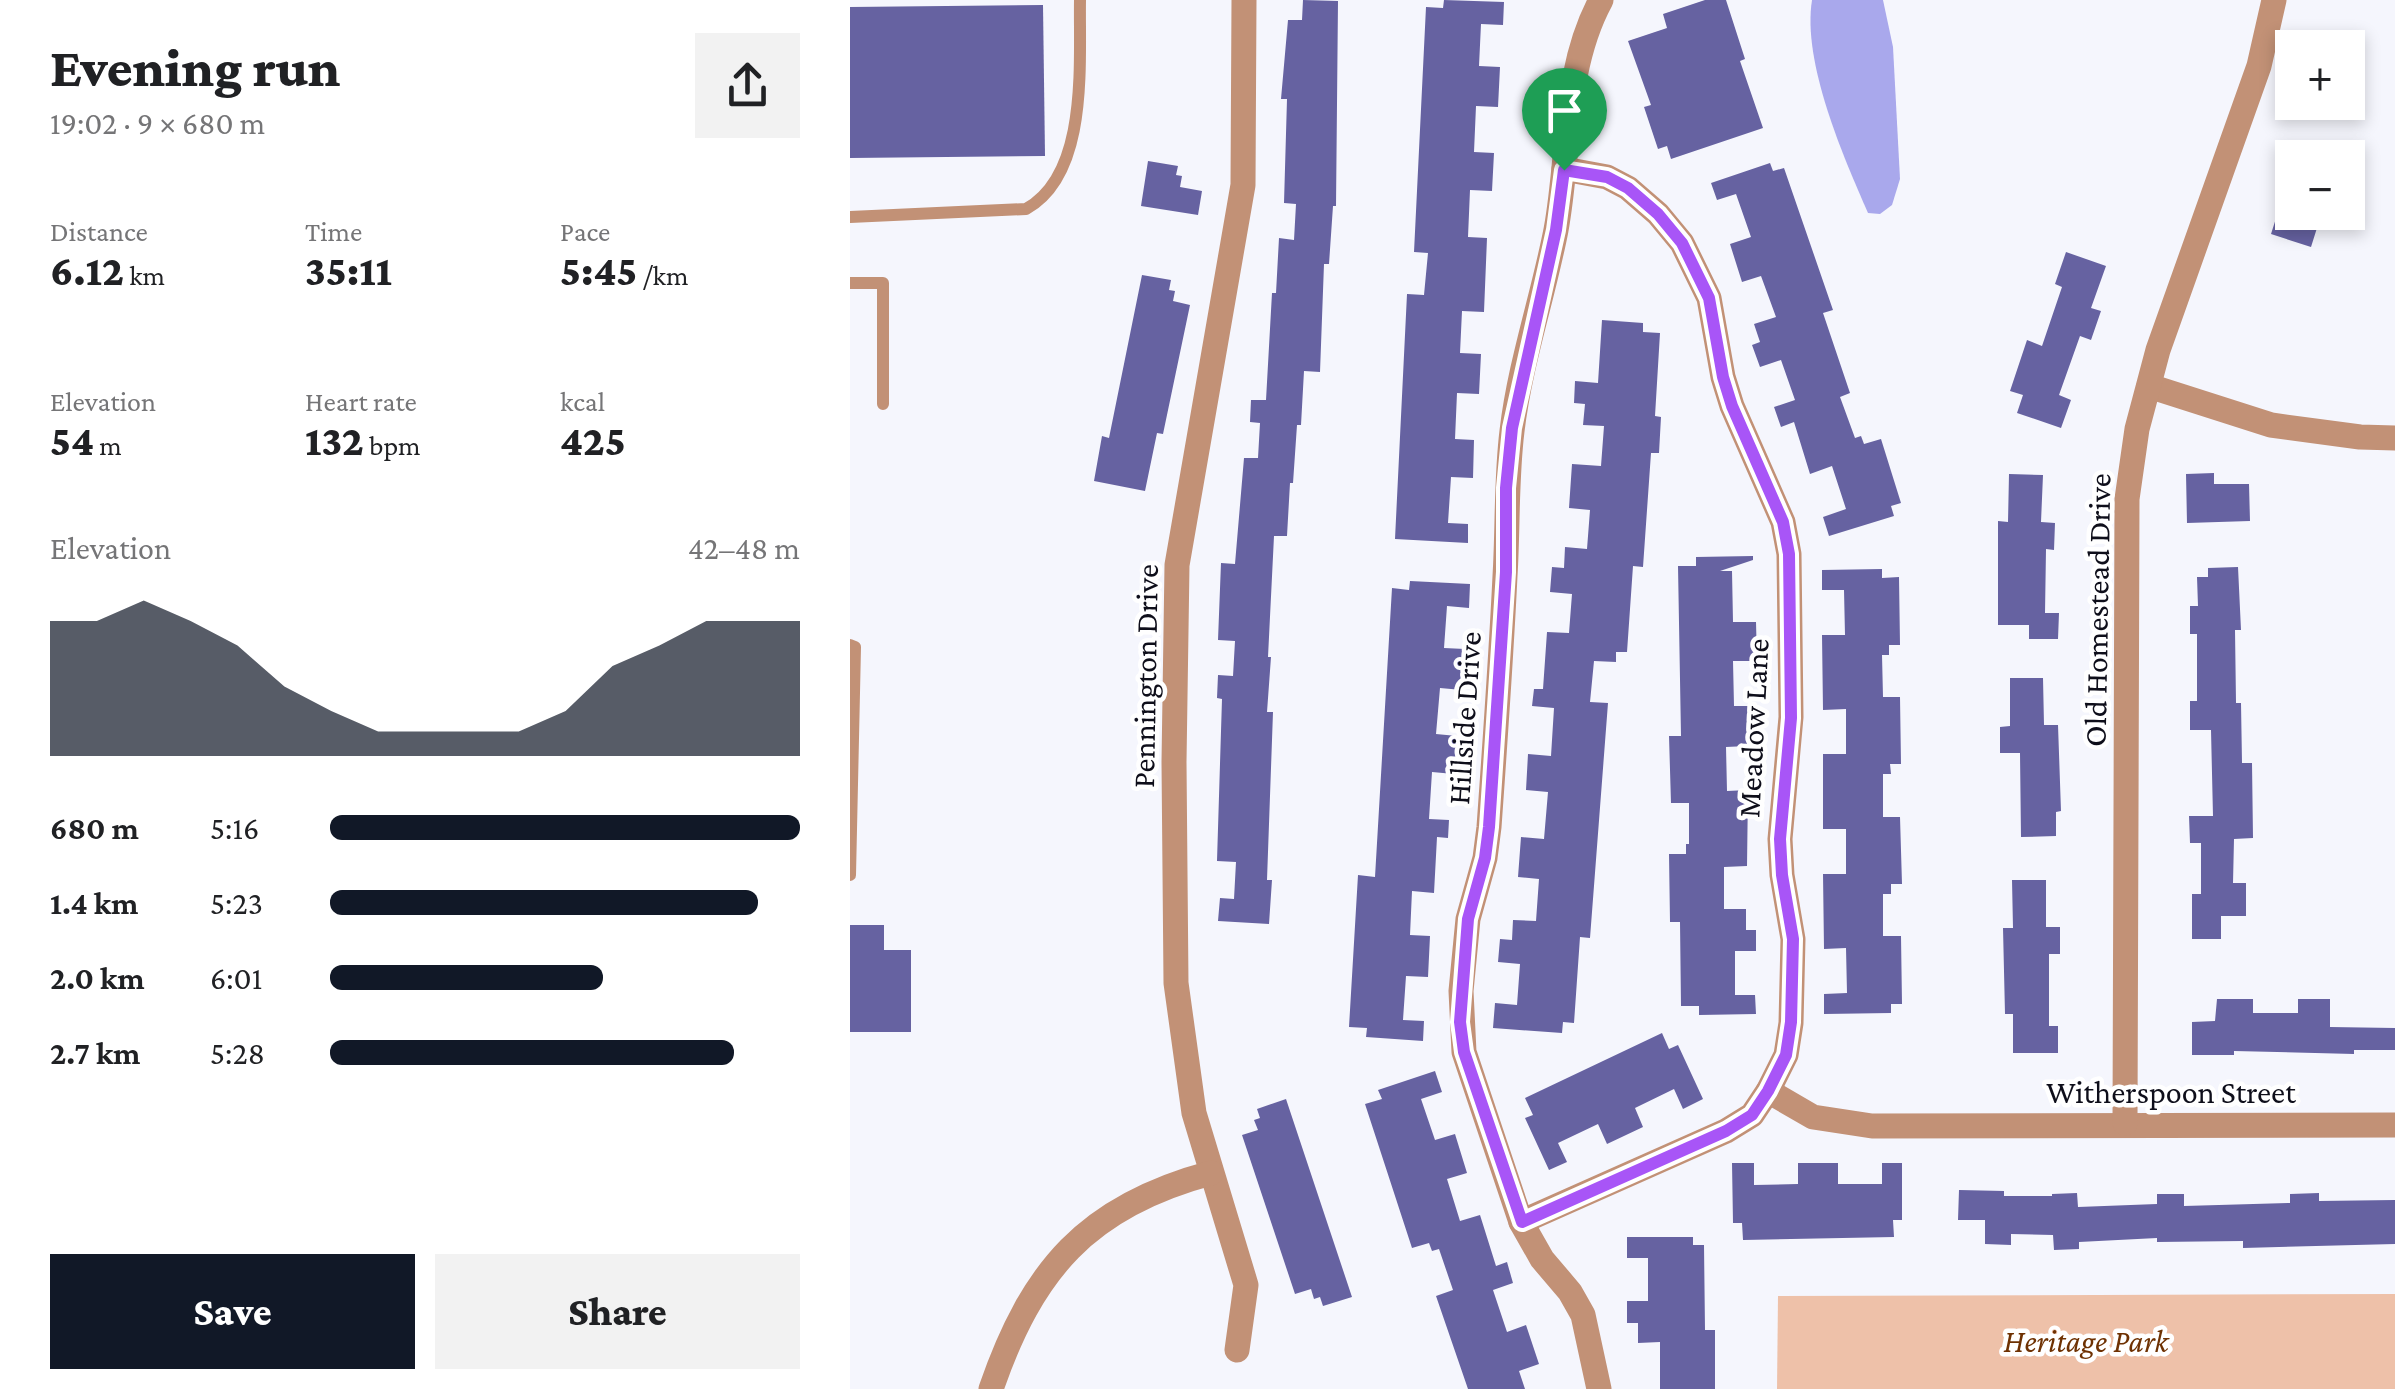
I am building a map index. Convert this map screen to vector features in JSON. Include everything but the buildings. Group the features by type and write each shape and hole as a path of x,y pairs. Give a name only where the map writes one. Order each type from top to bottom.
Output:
{"street":[{"name":"Pennington Drive","path":"1237,1350 1246,1285 1187,1078 1176,984 1174,762 1177,565 1242,199 1244,0"},
{"path":"1575,0 1588,25"},
{"name":"Hillside Drive","path":"1599,1389 1583,1315 1542,1258 1522,1222 1464,1052 1461,991 1468,919 1489,827 1512,428 1556,230 1567,127 1588,25 1601,0"},
{"name":"Old Homestead Drive","path":"2125,1123 2127,499 2137,429 2158,350 2259,66 2274,0"},
{"name":"Meadow Lane","path":"1522,1222 1726,1131 1752,1115 1786,1055 1792,1006 1792,928 1780,839 1791,718 1790,570 1783,522 1732,406 1709,298 1682,243 1658,214 1628,188 1607,177 1564,170"},
{"path":"2149,386 2271,425 2360,438 2395,438"},
{"name":"Witherspoon Street","path":"1768,1091 1813,1117 1872,1126 2395,1125"},
{"path":"991,1389 1028,1303 1080,1236 1148,1192 1211,1173"}],"lane":[{"path":"850,217 1026,209 1042,200 1057,182 1073,144 1080,0"},
{"path":"850,282 883,283 882,404"},
{"path":"850,645 855,647 850,874"}],"green space":[{"name":"Heritage Park","path":"2395,1294 2395,1389 1777,1389 1778,1296"}],"water":[{"path":"1812,0 1883,0 1893,47 1900,179 1892,205 1880,214 1868,213 1827,108 1813,51"}],"route":[{"path":"1564,170 1607,177 1628,188 1658,214 1682,243 1709,298 1732,406 1783,522 1789,554 1791,718 1780,839 1782,875 1792,917 1791,1022 1786,1055 1752,1115 1726,1131 1522,1222 1464,1052 1461,991 1468,919 1489,827 1512,428 1520,378 1556,230 1564,170"}]}
